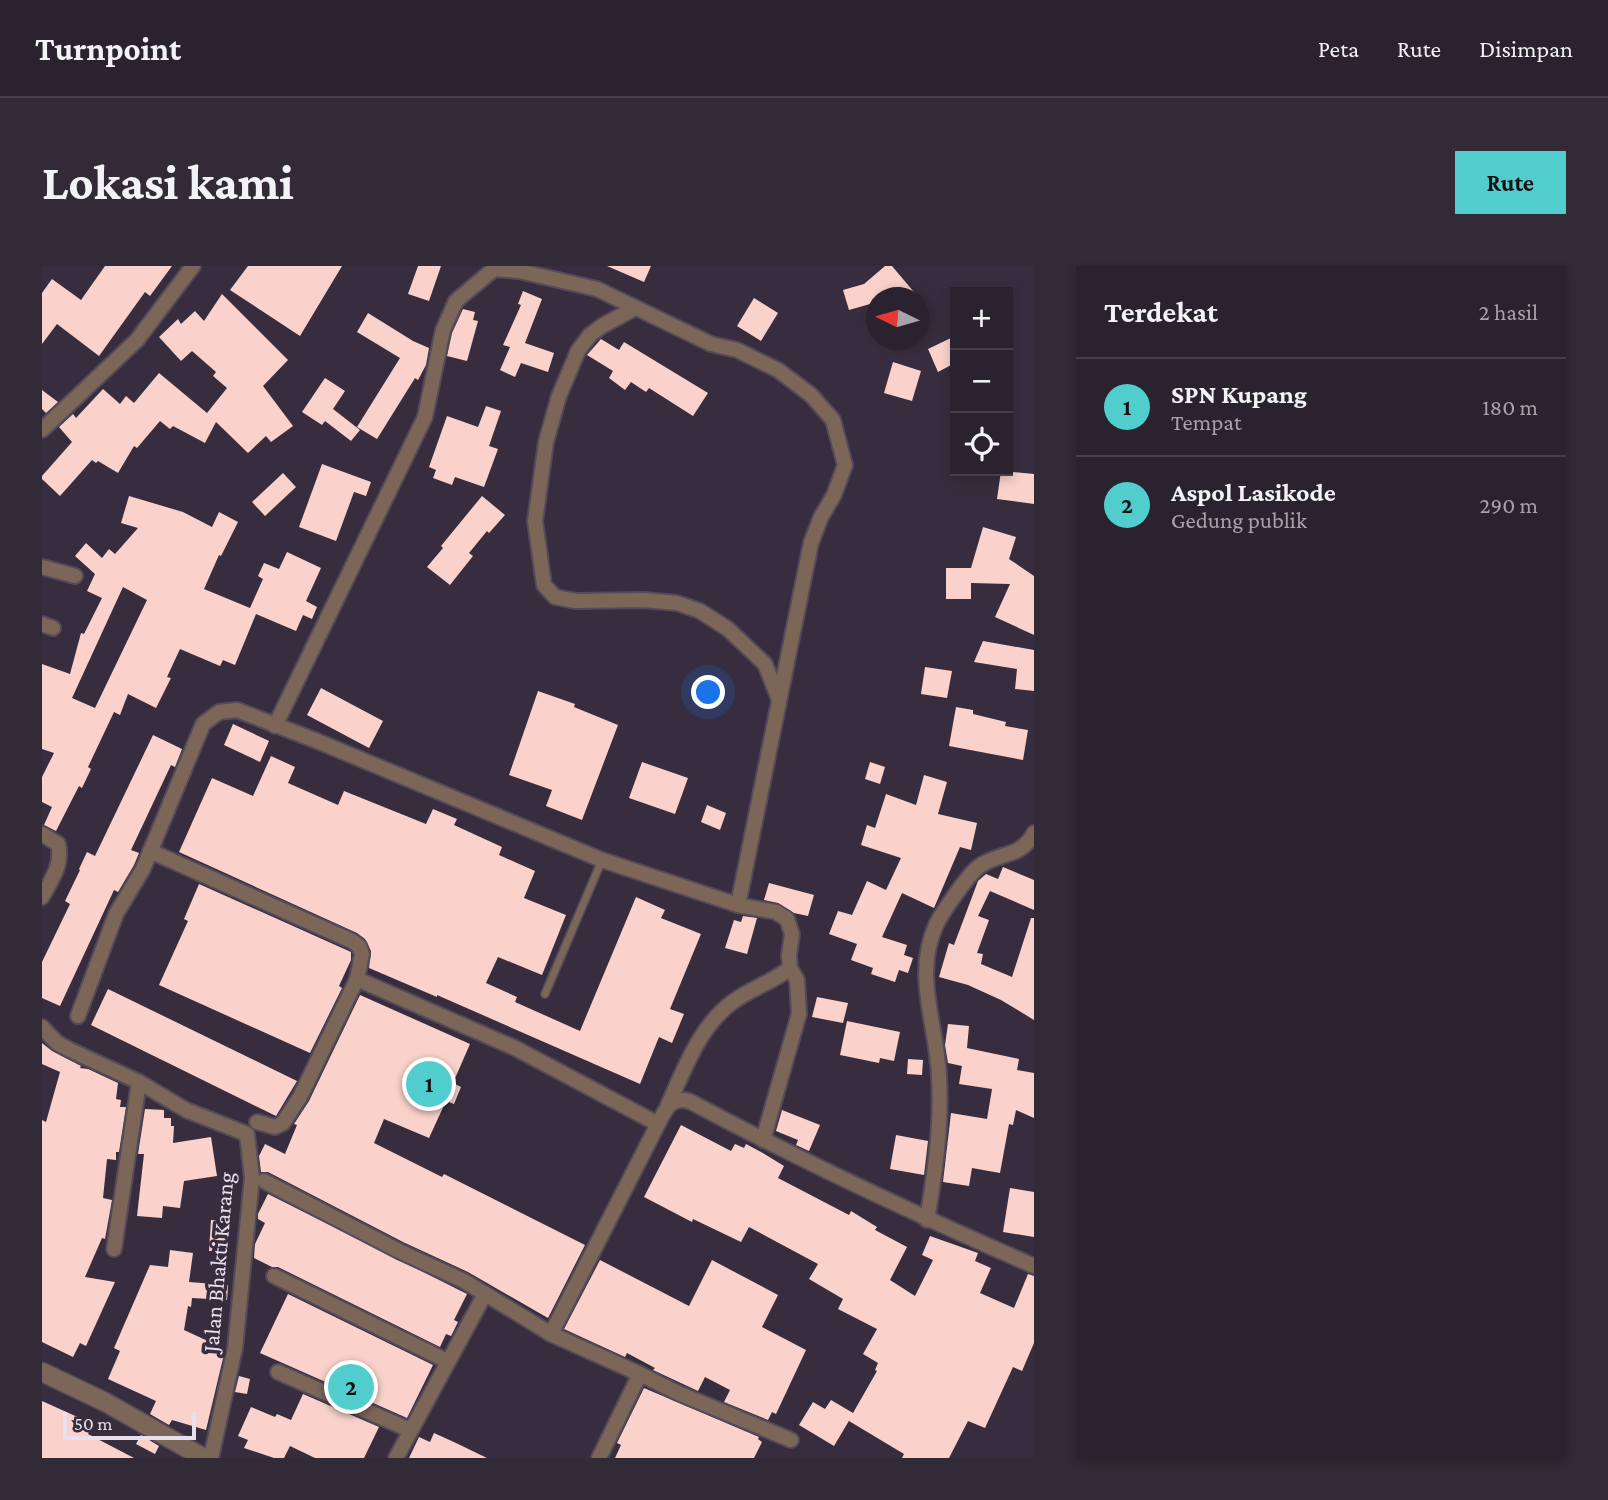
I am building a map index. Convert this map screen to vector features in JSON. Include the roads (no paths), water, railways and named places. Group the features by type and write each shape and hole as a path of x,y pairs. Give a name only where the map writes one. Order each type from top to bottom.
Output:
{"street":[{"path":"42,430 137,340 193,266"},
{"path":"275,726 425,417 443,330 456,300 494,269 519,271 585,286 711,344 737,350 778,370 811,395 833,420 845,465 811,543 738,905"},
{"path":"635,308 590,335 578,351 559,396 546,442 535,521 544,585 555,597 576,601 644,600 677,603 700,611 728,629 765,664 779,698"},
{"path":"42,567 75,576"},
{"path":"78,1016 116,914 143,869 203,724 219,712 237,710 602,860 738,905 776,912 787,919 792,934 790,968 797,980 800,996 799,1014 763,1140"},
{"path":"928,1220 940,1116 939,1073 926,988 926,963 930,942 937,922 977,868 1022,850 1034,833"},
{"path":"42,834 58,844 60,854 54,876 42,897"},
{"path":"150,851 359,946 362,954 357,979 300,1097 283,1124 275,1127 257,1122"},
{"path":"551,1334 668,1105 693,1049 720,1013 733,1001 776,979 790,968"},
{"path":"357,979 515,1048 658,1124"},
{"name":"Jalan Bhakti Karang","path":"42,1027 57,1043 70,1050 139,1082 186,1110 247,1134 252,1178 235,1348 211,1458"},
{"path":"114,1249 139,1082"},
{"path":"668,1105 681,1099 689,1101 928,1220 1034,1266"},
{"path":"264,1181 399,1251 464,1281 551,1334 678,1393 791,1440"},
{"path":"274,1276 447,1361"},
{"path":"396,1458 485,1294"},
{"path":"42,1372 105,1402 204,1458"},
{"path":"278,1372 410,1430"},
{"path":"599,1458 640,1374"}],"lane":[{"path":"545,994 602,860"}],"place":[{"name":"SPN Kupang","path":"429,1084"},
{"name":"Aspol Lasikode","path":"351,1387"}]}
